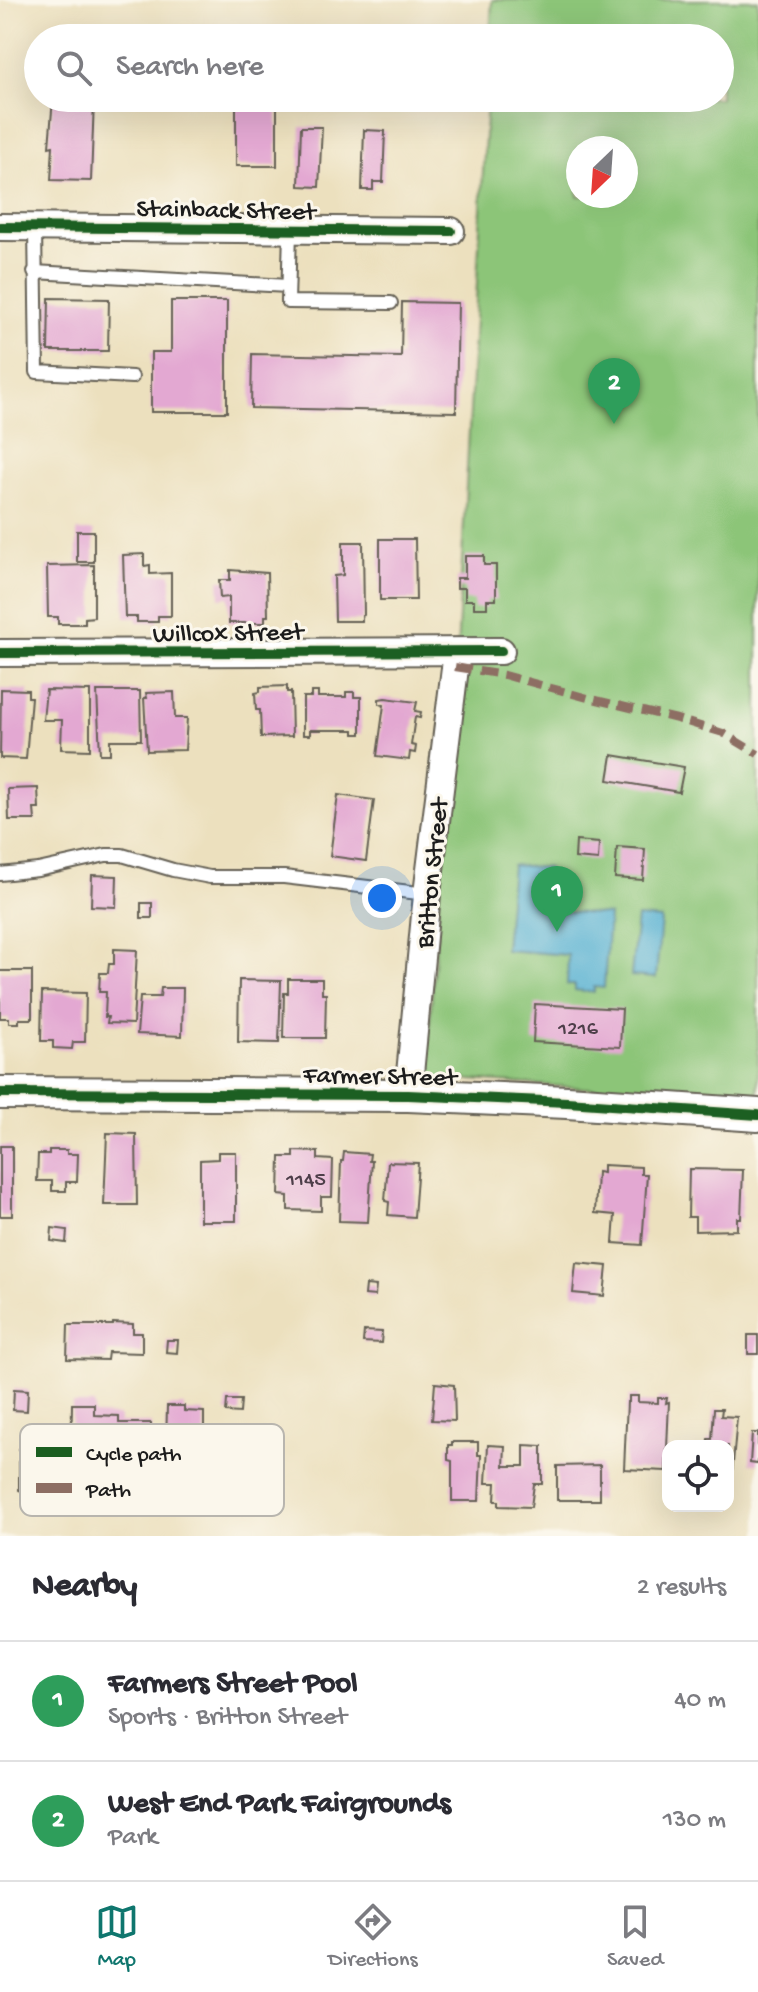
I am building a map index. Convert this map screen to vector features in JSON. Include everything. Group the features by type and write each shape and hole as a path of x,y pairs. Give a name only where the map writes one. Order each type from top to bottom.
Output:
{"street":[{"name":"Stainback Street","path":"0,227 451,231"},
{"name":"Willcox Street","path":"0,653 501,651"},
{"name":"Britton Street","path":"408,1095 427,894 457,652"},
{"name":"Farmer Street","path":"0,1093 408,1095 758,1115"}],"lane":[{"path":"35,228 37,372 132,377"},
{"path":"290,231 288,302 391,303"},
{"path":"34,272 288,286"},
{"path":"0,874 38,870 106,855 122,855 210,877 284,877 427,894"}],"green space":[{"path":"492,0 758,0 758,1100 426,1077 457,652 486,112 734,112 734,24 491,24"}],"water":[{"path":"512,865 548,868 545,910 609,915 604,988 594,987 594,992 575,990 575,985 567,985 568,955 505,950"},
{"path":"637,917 661,919 656,978 631,976"}],"building":[{"path":"52,112 94,112 91,181 51,180 53,146 49,147"},
{"path":"236,112 277,112 277,166 236,166"},
{"path":"301,127 322,127 319,187 299,186"},
{"path":"364,130 385,131 383,182 373,182 373,190 362,190"},
{"path":"49,298 109,299 108,351 48,351"},
{"path":"171,301 227,301 227,412 151,412 151,352 171,352"},
{"path":"402,302 458,303 456,412 251,408 252,354 401,357"},
{"path":"77,531 94,531 94,562 77,562"},
{"path":"380,539 415,539 416,600 380,600"},
{"path":"343,542 363,542 362,621 335,621 334,576 343,575"},
{"path":"144,554 144,566 150,565 150,574 171,573 171,616 158,616 158,622 137,622 137,617 125,617 123,555"},
{"path":"465,556 484,556 484,565 496,565 496,600 487,600 487,608 474,608 474,600 465,600 465,588 457,588 457,578 465,578"},
{"path":"94,565 94,617 85,618 85,624 58,624 58,617 48,617 47,566"},
{"path":"230,570 267,573 268,616 265,616 265,623 229,623 229,597 220,598 219,580 230,580"},
{"path":"287,686 287,692 291,692 292,736 261,737 260,710 256,710 255,693 260,692 260,687"},
{"path":"1,689 28,690 28,697 31,697 26,759 0,758"},
{"path":"46,690 90,691 90,750 61,749 62,720 43,720"},
{"path":"97,691 140,691 141,740 110,740 110,754 100,754"},
{"path":"174,692 175,718 187,718 185,750 147,751 146,693"},
{"path":"311,692 318,692 318,697 346,697 346,692 354,692 354,697 361,697 361,734 354,734 354,730 310,730 310,735 303,735 303,697 311,697"},
{"path":"379,699 417,702 415,711 421,712 420,718 415,717 411,745 416,746 415,753 410,752 409,760 377,756 384,705 379,704"},
{"path":"612,755 684,767 679,792 608,780"},
{"path":"38,788 39,809 34,809 35,820 9,820 8,789"},
{"path":"338,795 374,800 366,861 330,856"},
{"path":"576,841 599,843 598,860 575,858"},
{"path":"617,847 645,849 643,880 615,878"},
{"path":"92,875 117,876 116,907 91,906"},
{"path":"141,903 152,903 152,918 141,918"},
{"path":"114,949 137,950 133,1024 107,1023 108,1017 105,1017 106,992 99,992 100,973 108,973 109,964 114,964"},
{"path":"0,971 32,971 32,1019 9,1023 9,1018 0,1018"},
{"path":"288,979 322,979 322,994 326,994 325,1038 283,1038 284,993 288,993"},
{"path":"239,980 281,981 279,1043 238,1042"},
{"path":"161,988 183,988 182,1036 137,1034 140,997 160,997"},
{"path":"42,992 86,993 85,1042 73,1042 72,1049 53,1048 53,1041 41,1041"},
{"path":"535,1004 622,1009 620,1047 533,1042"},
{"path":"107,1133 136,1134 137,1205 104,1205"},
{"path":"0,1146 12,1146 12,1216 0,1216"},
{"path":"49,1150 67,1150 67,1154 78,1154 77,1182 66,1182 66,1191 52,1191 52,1181 37,1181 38,1154 49,1154"},
{"path":"294,1151 318,1152 318,1159 333,1160 332,1197 321,1197 321,1211 288,1210 288,1196 279,1195 280,1157 294,1157"},
{"path":"218,1152 236,1152 236,1221 200,1221 200,1160 218,1159"},
{"path":"344,1152 370,1154 368,1222 339,1221"},
{"path":"388,1162 418,1163 414,1217 388,1215 389,1202 385,1201"},
{"path":"603,1165 641,1167 641,1174 647,1174 642,1245 613,1243 615,1215 595,1213 597,1172 603,1173"},
{"path":"689,1169 743,1170 741,1218 737,1218 737,1230 695,1231 695,1217 688,1217"},
{"path":"52,1228 67,1230 66,1243 51,1241"},
{"path":"576,1263 607,1266 604,1296 573,1293"},
{"path":"366,1285 376,1286 375,1296 365,1295"},
{"path":"133,1324 133,1333 142,1333 142,1353 108,1352 107,1360 67,1359 68,1325"},
{"path":"364,1331 382,1332 381,1343 363,1342"},
{"path":"748,1335 758,1335 758,1354 748,1354"},
{"path":"167,1340 178,1340 177,1353 166,1352"},
{"path":"435,1383 454,1385 455,1421 432,1420"},
{"path":"14,1389 28,1390 27,1411 13,1410"},
{"path":"629,1396 638,1396 638,1402 658,1403 658,1398 667,1398 666,1403 669,1402 667,1440 662,1440 662,1471 624,1469"},
{"path":"227,1400 241,1400 240,1413 226,1412"},
{"path":"72,1404 94,1404 94,1415 119,1416 119,1423 151,1423 151,1424 72,1424"},
{"path":"167,1406 184,1406 184,1411 204,1412 204,1424 167,1424"},
{"path":"714,1409 722,1409 721,1416 737,1417 734,1452 734,1440 708,1440 712,1439"},
{"path":"752,1433 758,1433 758,1464 750,1463"},
{"path":"452,1442 478,1442 478,1455 481,1455 479,1501 452,1501 452,1461 448,1460 448,1445"},
{"path":"488,1445 505,1446 504,1466 524,1466 524,1445 542,1446 542,1484 534,1484 531,1507 499,1506 499,1501 495,1501 496,1483 486,1483"},
{"path":"20,1449 20,1490 19,1490"},
{"path":"600,1465 600,1500 557,1500 557,1466"}],"marked path":[{"path":"455,667 504,675 677,719 723,733 758,754"}],"cycle path":[{"path":"0,227 451,231"},
{"path":"0,653 501,651"},
{"path":"0,1093 408,1095 758,1115"}],"place":[{"name":"West End Park Fairgrounds","path":"614,424"},
{"name":"Farmers Street Pool","path":"557,932"}]}
